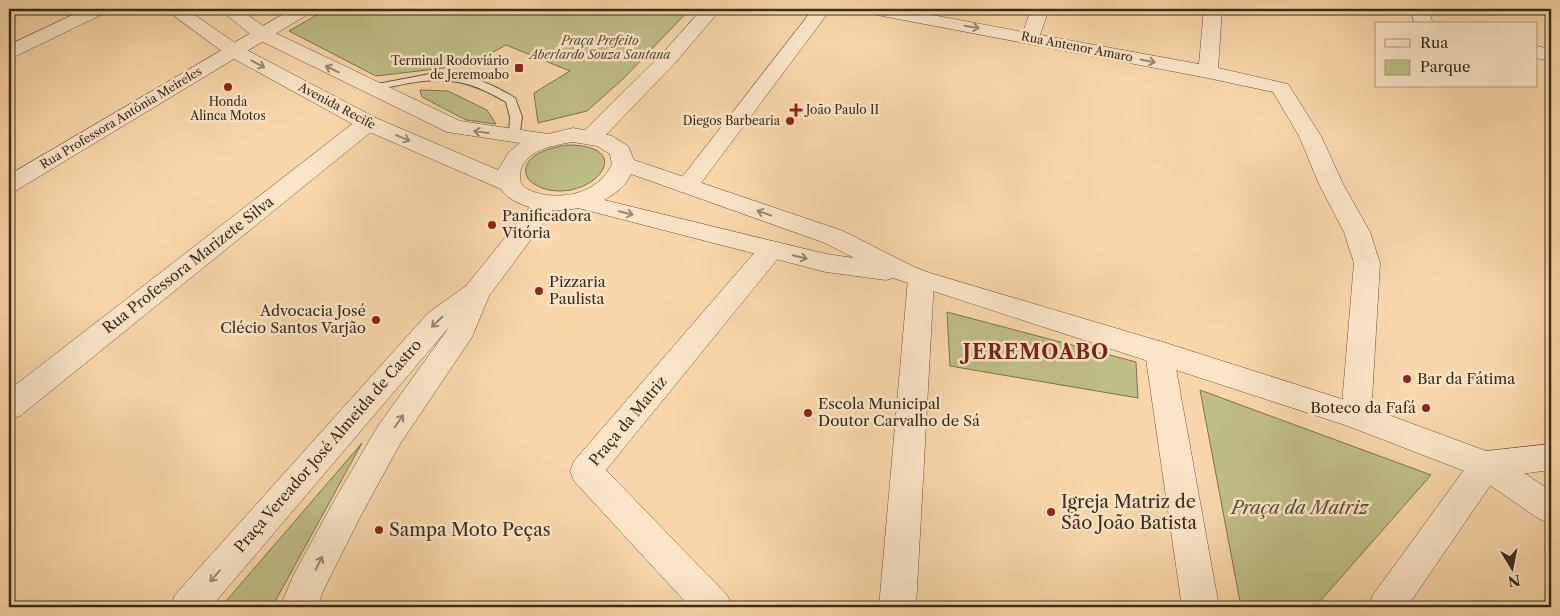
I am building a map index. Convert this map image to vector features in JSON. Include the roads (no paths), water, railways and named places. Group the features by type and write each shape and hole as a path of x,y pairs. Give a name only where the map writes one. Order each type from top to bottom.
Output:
{"street":[{"path":"9,52 99,9"},
{"name":"Avenida Recife","path":"174,9 234,51 368,123 510,184"},
{"path":"228,9 262,34 455,128 546,140"},
{"path":"262,34 304,9"},
{"path":"591,136 668,59 712,9"},
{"path":"687,186 822,9"},
{"name":"Rua Antenor Amaro","path":"872,9 1035,23"},
{"name":"Rua Antenor Amaro","path":"953,9 1035,23 1209,64 1281,88 1310,136 1331,184 1364,249 1367,263 1356,416"},
{"path":"1209,64 1213,9"},
{"path":"1419,9 1423,22"},
{"name":"Rua Professora Antônia Meireles","path":"9,184 262,34"},
{"path":"1538,52 1551,54"},
{"name":"Rua Professora Marizete Silva","path":"9,407 368,123"},
{"path":"573,135 591,136 612,144 621,153 624,164 622,172 614,184 598,194 579,201 546,203 519,194 510,184 508,173 510,166 518,155 529,147 546,140 573,135"},
{"path":"624,164 834,237 913,276"},
{"path":"579,201 826,263 913,276 1159,352 1356,416 1486,465 1551,509"},
{"name":"Praça Vereador José Almeida de Castro","path":"188,607 438,320 476,293 546,203"},
{"name":"Praça da Matriz","path":"714,607 586,471 771,250"},
{"path":"898,607 913,276"},
{"name":"Praça Vereador José Almeida de Castro","path":"299,607 321,560 389,435 462,330 476,293"},
{"path":"1159,352 1202,607"},
{"path":"1386,607 1486,465 1551,457"}],"lane":[{"path":"371,88 423,78 452,76 474,81 511,100 516,117 515,135"}],"place":[{"name":"Terminal Rodoviário de Jeremoabo","path":"519,68"},
{"name":"Honda Alinca Motos","path":"228,87"},
{"name":"João Paulo II","path":"796,110"},
{"name":"Diegos Barbearia","path":"790,121"},
{"name":"Panificadora Vitória","path":"492,225"},
{"name":"Pizzaria Paulista","path":"539,291"},
{"name":"Advocacia José Clécio Santos Varjão","path":"376,320"},
{"name":"Bar da Fátima","path":"1407,379"},
{"name":"Boteco da Fafá","path":"1426,408"},
{"name":"Escola Municipal Doutor Carvalho de Sá","path":"808,413"},
{"name":"Igreja Matriz de São João Batista","path":"1051,512"},
{"name":"Sampa Moto Peças","path":"379,530"}],"district":[{"name":"JEREMOABO","path":"1036,352"}],"park label":[{"name":"Praça Prefeito Aberlardo Souza Santana","path":"600,48"}]}
